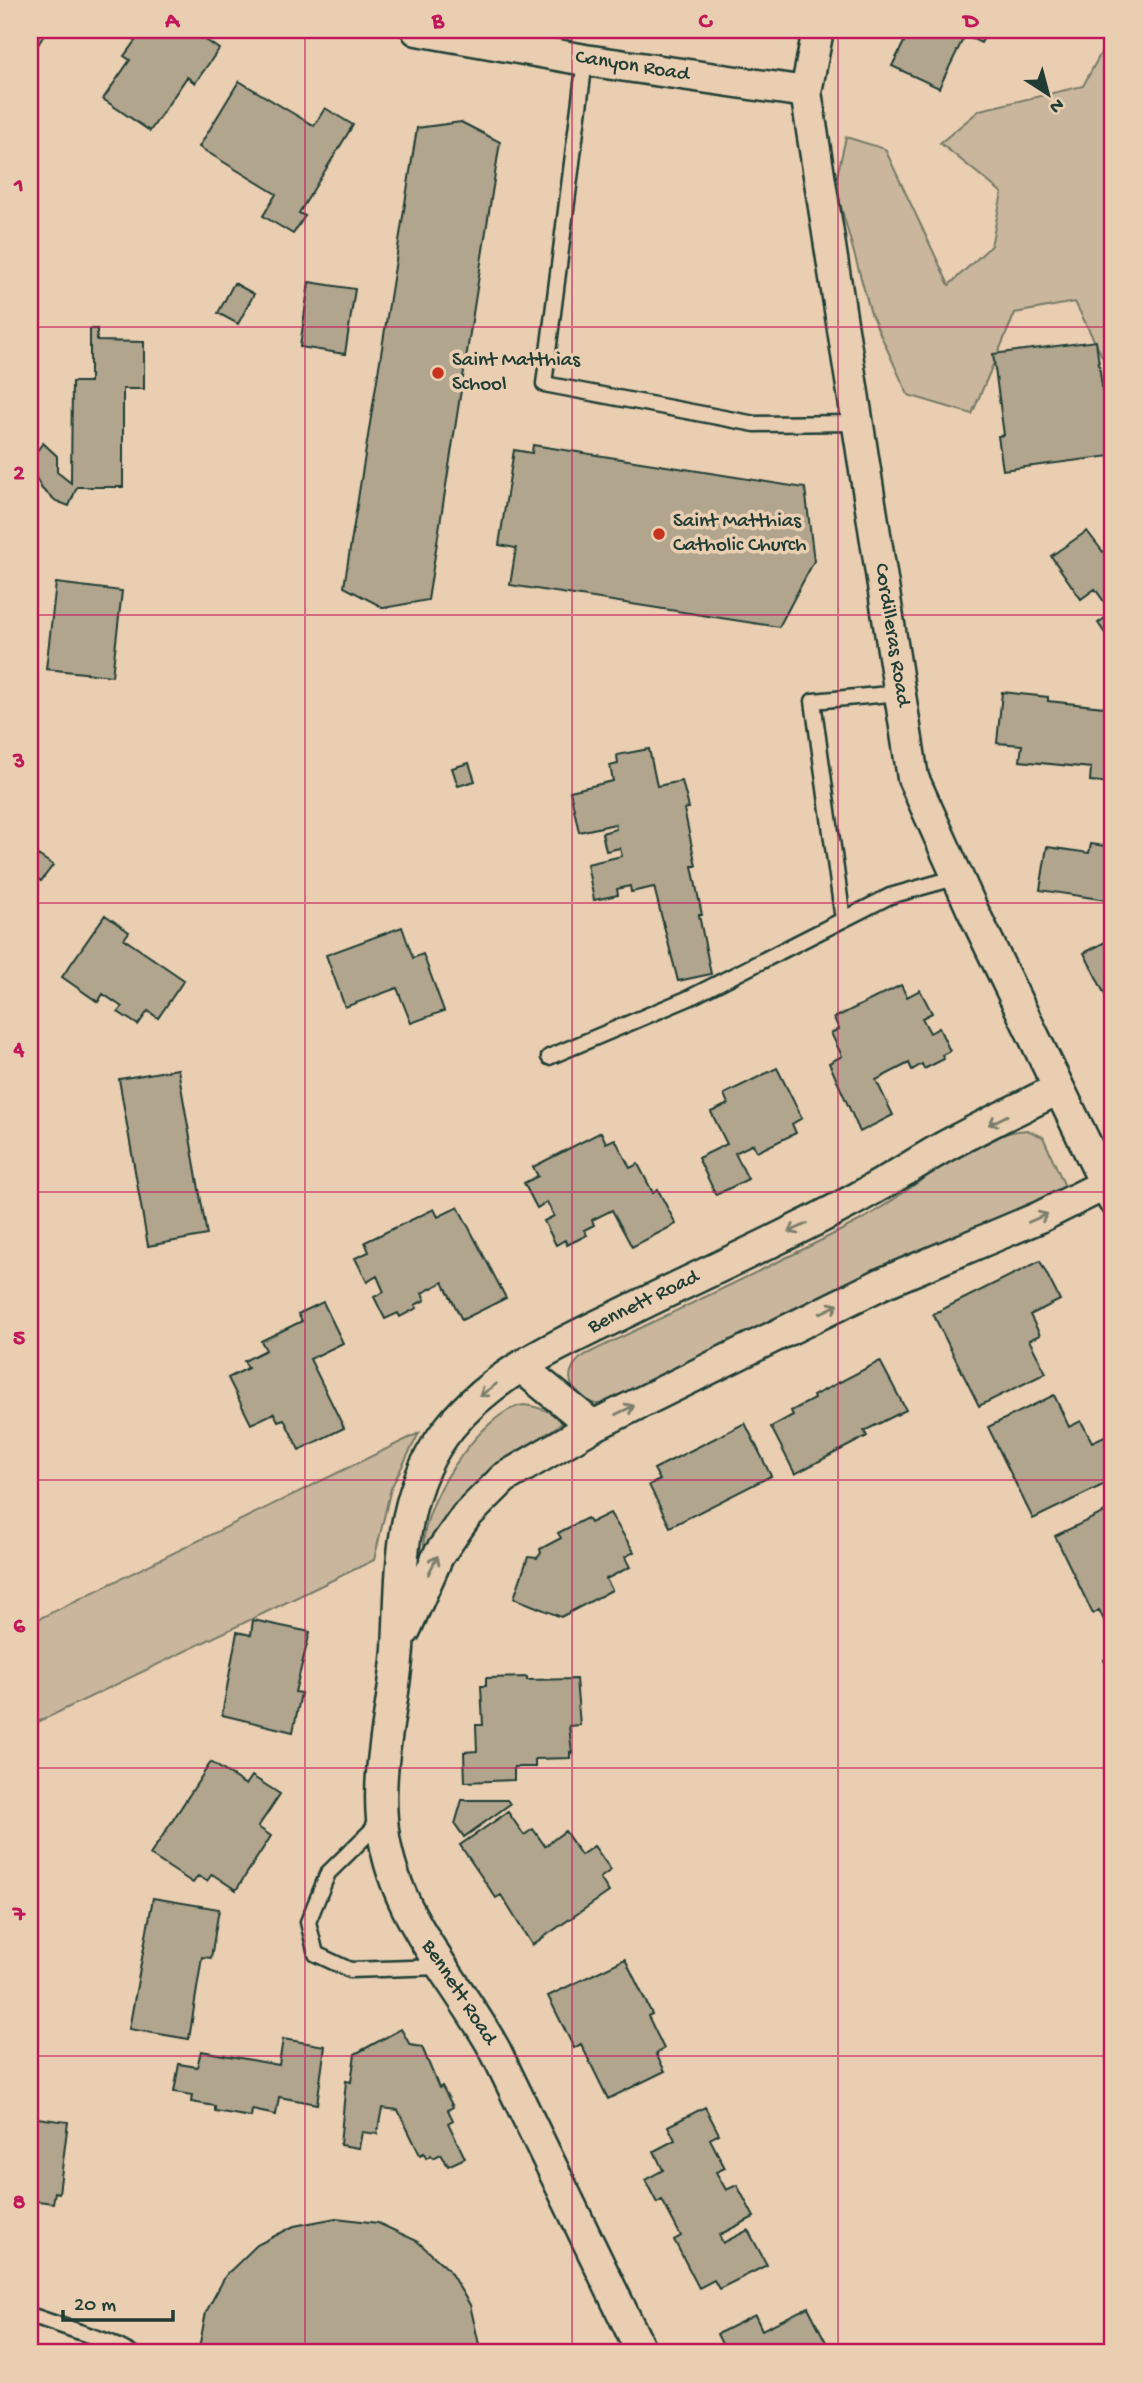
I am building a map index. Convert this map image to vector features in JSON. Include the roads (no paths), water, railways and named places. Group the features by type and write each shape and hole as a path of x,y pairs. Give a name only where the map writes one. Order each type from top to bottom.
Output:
{"street":[{"name":"Canyon Road","path":"417,30 585,60 806,92"},
{"name":"Cordilleras Road","path":"818,30 806,92 913,778 1109,1192"},
{"name":"Bennett Road","path":"642,2353 495,2050 405,1907 390,1864 382,1820 382,1760 398,1650 401,1552 411,1507 426,1467 449,1428 480,1396 521,1367 567,1340 849,1203 944,1147 1058,1089"},
{"name":"Bennett Road","path":"398,1650 414,1603 438,1556 466,1516 504,1478 593,1426 883,1283 1040,1217 1109,1192"},
{"path":"521,1367 593,1426"}],"lane":[{"path":"585,60 544,384 755,424 858,423"},
{"path":"843,920 813,701 900,694"},
{"path":"549,1057 689,998 890,896 958,877"},
{"path":"382,1820 328,1873 308,1922 316,1954 349,1970 442,1967"},
{"path":"30,2315 109,2342 130,2353"}],"place":[{"name":"Saint Matthias School","path":"438,373"},
{"name":"Saint Matthias Catholic Church","path":"659,534"}]}
